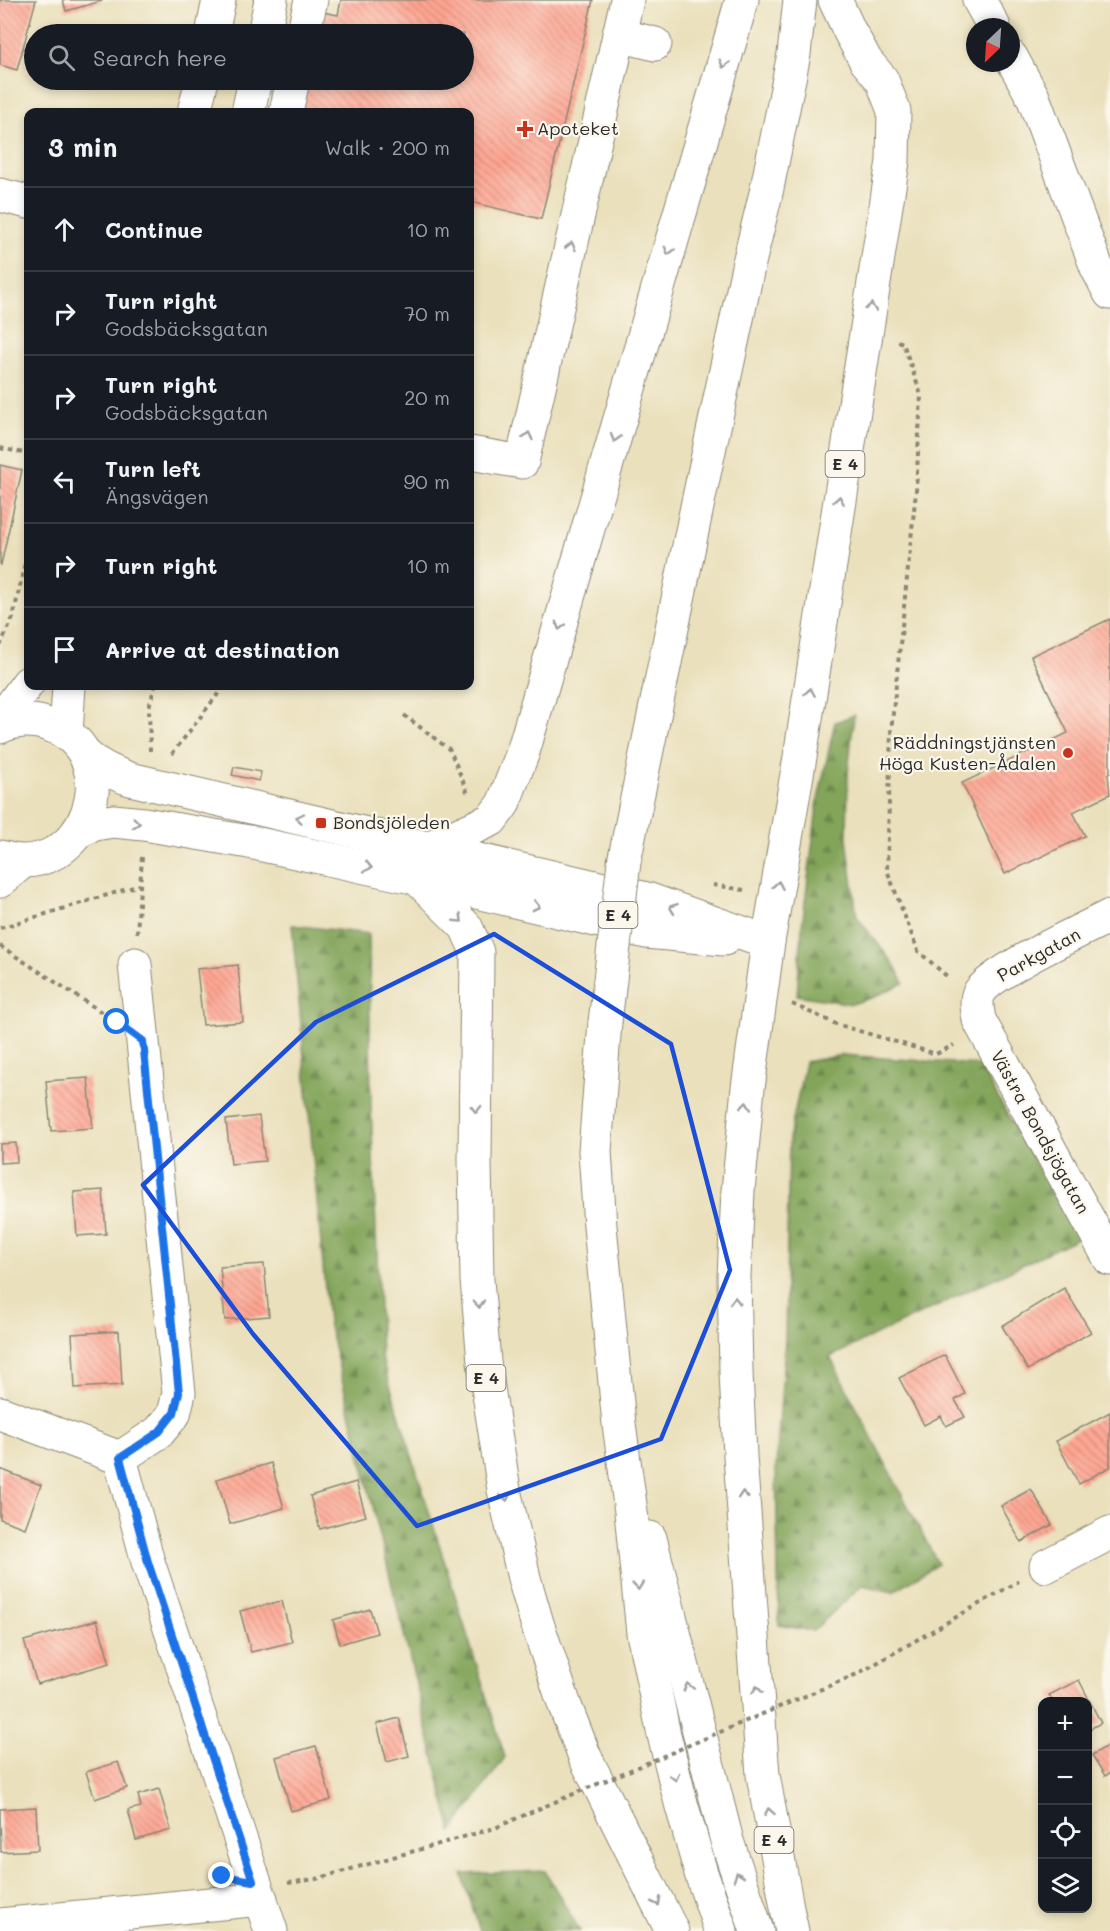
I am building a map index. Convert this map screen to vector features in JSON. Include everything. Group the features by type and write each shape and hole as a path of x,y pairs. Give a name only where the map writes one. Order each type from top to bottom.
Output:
{"main road":[{"path":"214,24 219,0"},
{"path":"266,24 271,0"},
{"path":"305,24 311,0"},
{"path":"474,454 522,462 627,0"},
{"path":"430,847 490,820 503,804 524,752 742,0"},
{"name":"E 4","path":"721,1931 681,1803 645,1644 619,1424 595,1151 605,1022 624,862 697,507 771,170 794,54 800,0"},
{"path":"979,0 989,18"},
{"name":"E 4","path":"792,1931 763,1775 740,1456 735,1276 738,1191 748,1088 768,942 800,757 893,161 894,111 882,80 866,61 837,1"},
{"path":"620,34 655,44"},
{"path":"1019,72 1033,97 1097,268 1110,293"},
{"path":"195,108 200,90"},
{"path":"249,108 253,90"},
{"path":"286,108 290,90"},
{"path":"0,195 24,201"},
{"path":"0,721 24,688"},
{"path":"7,867 34,861 57,852 67,845 79,831 90,809 92,778 75,744 69,690"},
{"path":"0,727 15,722 44,723 75,744 95,764 130,779 647,899 768,942"},
{"path":"79,831 95,824 113,821 144,824 249,842 417,878 646,932 768,942"},
{"name":"E 4","path":"417,878 466,927 477,952 475,1160 478,1292 484,1362 500,1467 524,1578 562,1696 585,1757 672,1931"},
{"name":"Parkgatan","path":"977,1002 978,995 984,987 1006,970 1110,916"},
{"path":"120,1458 159,1432 174,1413 179,1393 135,964"},
{"name":"Västra Bondsjögatan","path":"977,1002 979,1020 1110,1259"},
{"path":"0,1413 120,1458"},
{"name":"E 4","path":"619,1424 727,1841 757,1931"},
{"path":"120,1458 148,1562 271,1931"},
{"path":"1046,1566 1110,1533"},
{"path":"0,1925 257,1890"}],"path":[{"path":"867,335 887,337 903,343 921,395 916,491 891,732 887,870 918,951 977,1002"},
{"path":"0,448 24,453"},
{"path":"0,646 13,618 24,567"},
{"path":"150,761 149,707 154,690"},
{"path":"404,715 450,750 471,800"},
{"path":"0,928 140,885"},
{"path":"0,945 143,1041"},
{"path":"790,1003 836,1024 936,1054 962,1042"},
{"path":"257,1890 316,1879 495,1827 857,1674 1046,1566"}],"highlighted area":[{"path":"494,934 671,1044 730,1270 661,1439 417,1526 253,1334 143,1185 316,1022"}],"green space":[{"path":"854,715 848,773 847,839 857,917 893,963 904,983 852,1004 797,995 802,926 818,800 835,722"},
{"path":"292,925 369,934 371,1104 381,1356 505,1757 452,1832 328,1322"},
{"path":"842,1055 979,1065 1078,1238 830,1357 938,1564 893,1592 862,1585 813,1631 779,1625 776,1467 785,1341 789,1139 805,1062"},
{"path":"545,1871 580,1931 480,1931 462,1874"}],"building":[{"path":"0,0 36,0 29,24 24,24 24,44 17,70 0,65"},
{"path":"63,0 102,0 102,1 66,11"},
{"path":"341,0 593,0 541,219 474,203 474,108 300,108 303,90 474,90 474,24 315,24 317,11 338,15"},
{"path":"0,465 22,470 1,565 0,564"},
{"name":"Räddningstjänsten Höga Kusten-Ådalen","path":"1110,619 1110,773 1108,774 1110,794 1073,812 1085,836 1005,874 962,783 1068,733 1031,656"},
{"path":"234,767 261,772 259,781 232,775"},
{"path":"238,965 243,1022 203,1025 197,969"},
{"path":"88,1078 93,1128 51,1131 46,1081"},
{"path":"259,1116 265,1161 231,1164 226,1120"},
{"path":"16,1143 17,1162 0,1163 0,1144"},
{"path":"103,1190 106,1234 77,1236 74,1192"},
{"path":"264,1264 269,1316 225,1320 220,1267"},
{"path":"1064,1288 1091,1332 1028,1370 1002,1326"},
{"path":"119,1331 122,1385 75,1388 72,1334"},
{"path":"945,1355 965,1394 955,1400 965,1417 946,1426 941,1416 924,1425 899,1378"},
{"path":"1110,1412 1110,1467 1079,1484 1056,1441"},
{"path":"271,1463 284,1508 230,1524 217,1479"},
{"path":"0,1469 41,1485 25,1528 0,1519"},
{"path":"356,1482 366,1516 320,1529 310,1496"},
{"path":"1031,1489 1052,1525 1021,1542 1001,1506"},
{"path":"282,1601 292,1642 251,1652 240,1611"},
{"path":"370,1609 377,1633 340,1644 333,1620"},
{"path":"97,1620 110,1663 37,1684 24,1641"},
{"path":"1079,1680 1088,1697 1050,1697 1049,1695"},
{"path":"1092,1705 1101,1723 1092,1728"},
{"path":"399,1718 409,1756 387,1762 377,1724"},
{"path":"1110,1744 1110,1773 1105,1776 1092,1755"},
{"path":"316,1746 331,1800 291,1811 276,1757"},
{"path":"118,1762 127,1788 95,1799 86,1772"},
{"path":"159,1789 171,1830 136,1840 128,1810 141,1807 138,1795"},
{"path":"36,1807 38,1850 1,1852 0,1809"}],"place":[{"name":"Apoteket","path":"525,129"},
{"name":"Räddningstjänsten Höga Kusten-Ådalen","path":"1068,753"},
{"name":"Bondsjöleden","path":"321,823"}],"route":[{"path":"117,1022 143,1041 179,1393 174,1413 159,1432 120,1458 148,1562 253,1881 222,1876"}]}
